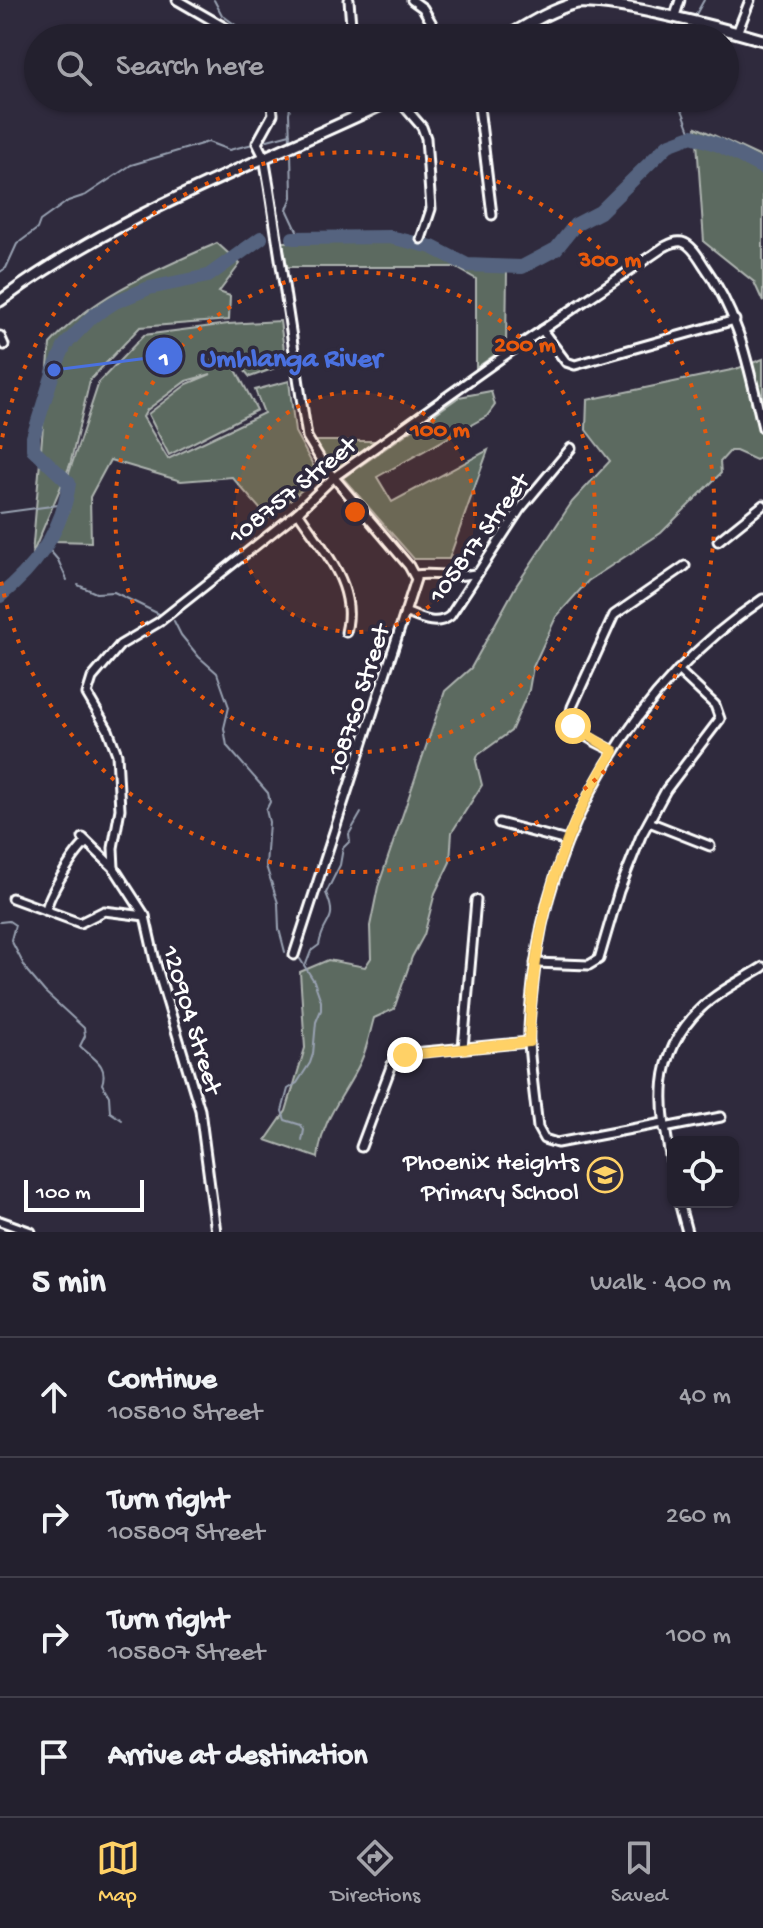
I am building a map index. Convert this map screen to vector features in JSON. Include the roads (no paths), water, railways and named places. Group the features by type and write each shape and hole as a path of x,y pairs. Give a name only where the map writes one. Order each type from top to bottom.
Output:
{"street":[{"path":"177,0 219,24"},
{"path":"349,0 351,24"},
{"path":"412,0 423,8 432,24"},
{"path":"679,17 680,0"},
{"path":"739,28 750,0"},
{"path":"532,24 579,1 616,3 707,24"},
{"path":"739,34 763,40"},
{"path":"273,112 257,143 267,156 304,426 310,444 415,575 464,576 478,573"},
{"path":"409,112 426,138 431,209 421,239"},
{"path":"480,112 492,215"},
{"path":"1,298 98,236 365,113"},
{"name":"108757 Street","path":"114,868 113,848 120,809 117,754 108,730 87,694 88,685 112,652 164,617 298,512 334,477 664,247 675,242 686,243 718,285 735,320"},
{"path":"542,330 566,362 580,365 735,320 763,428"},
{"path":"0,336 4,345"},
{"name":"105817 Street","path":"405,612 423,620 446,620 534,491 571,448"},
{"path":"718,541 763,505"},
{"path":"298,512 335,566 350,611 346,632"},
{"path":"614,751 573,726 570,718 572,707 614,615 685,566"},
{"name":"108760 Street","path":"294,955 416,581 415,575"},
{"path":"721,1117 557,1143 544,1139 538,1128 529,1042 535,963 545,906 567,841 614,751 678,670 719,631 763,599"},
{"path":"535,963 576,966 595,963 599,959 619,891 649,822 674,778 720,719 715,705 678,670"},
{"path":"649,822 710,846"},
{"path":"499,823 567,841"},
{"name":"120904 Street","path":"46,910 51,893 85,840 114,868 145,916 155,961 200,1110 216,1232"},
{"path":"12,898 80,923 104,911 145,916"},
{"path":"463,1048 476,900"},
{"path":"667,1140 663,1076 670,1051 700,1009 763,967"},
{"path":"361,1147 397,1058 413,1053 529,1042"},
{"path":"681,1208 687,1232"},
{"path":"0,1221 31,1232"}],"waterway":[{"path":"214,0 222,15 234,24"},
{"path":"695,16 704,0"},
{"path":"289,112 290,140"},
{"path":"683,112 692,136"},
{"path":"260,142 290,134"},
{"path":"293,238 390,237 432,247 467,265 522,267 556,249 575,225 600,212 668,145 692,136 719,145 763,168"},
{"path":"0,272 6,268 17,244 37,229 40,221 131,165 208,142 229,150 253,144"},
{"path":"291,151 292,197 287,209 300,237"},
{"path":"0,596 26,572 46,546 66,500 69,483 33,449 33,437 65,345 93,316 115,302 149,288 208,276 261,238"},
{"path":"0,513 66,504"},
{"path":"46,546 58,560 67,580"},
{"path":"78,585 96,593 114,592 159,614"},
{"path":"174,621 199,657 217,673 229,707 224,728 227,746 268,793 266,866 278,903 279,929 285,952"},
{"path":"306,964 311,951 319,945 331,915 326,893 340,865 343,848 350,841 349,834 361,813"},
{"path":"0,922 9,921 15,925 11,940 27,971 84,1028 85,1036 80,1046 101,1066 102,1084 109,1096 110,1112 122,1120"},
{"path":"300,959 314,981 321,1001 310,1063 297,1083 288,1089 282,1111 285,1120 301,1125 304,1130 302,1141"}],"place":[{"name":"Umhlanga River","path":"54,370"},
{"name":"Phoenix Heights Primary School","path":"605,1175"}]}
